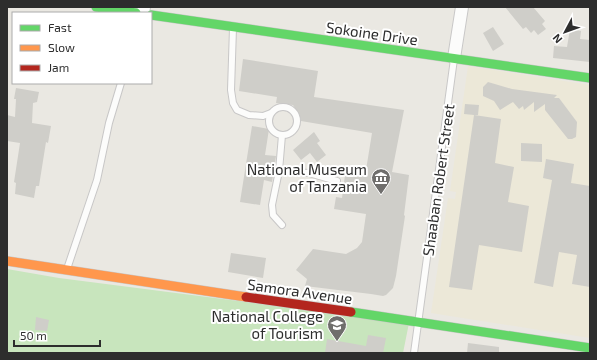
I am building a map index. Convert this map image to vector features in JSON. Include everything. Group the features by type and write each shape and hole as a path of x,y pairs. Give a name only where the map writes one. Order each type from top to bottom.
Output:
{"street":[{"path":"96,7 129,12"},
{"name":"Shaaban Robert Street","path":"454,58 462,7"},
{"name":"Sokoine Drive","path":"152,15 233,28 590,78"},
{"name":"Samora Avenue","path":"7,261 590,348"}],"lane":[{"path":"233,28 231,90 233,103 237,110 249,115 263,116 271,114"},
{"name":"Shaaban Robert Street","path":"414,353 454,58"},
{"path":"66,269 97,180 109,123 121,84"},
{"path":"283,107 288,108 295,113 297,118 296,127 289,134 282,135 276,132 270,126 271,114 274,110 283,107"},
{"path":"282,135 279,172 272,210 273,215 282,225"},
{"path":"279,172 310,173 337,180"}],"shaded area":[{"path":"468,66 590,85 590,338 431,313 448,198 455,199 456,192 450,191"}],"green space":[{"path":"7,269 59,278 409,323 403,353 7,353"}],"building":[{"path":"505,7 533,7 545,21 542,24 546,29 538,35 534,30 531,33 526,27 523,29"},
{"path":"493,27 504,44 493,51 483,33"},
{"path":"570,29 581,31 580,39 590,40 590,62 553,58 554,46 567,47"},
{"name":"National Museum of Tanzania","path":"243,59 318,71 314,97 404,110 392,172 409,175 405,216 396,276 393,288 386,295 383,296 305,286 307,279 296,270 313,249 346,254 357,248 362,242 366,214 334,209 336,197 342,198 346,167 366,170 372,133 301,121 299,114 293,105 276,103 277,97 239,91"},
{"path":"488,82 512,89 557,95 554,98 559,98 577,122 576,137 568,139 545,110 545,104 534,112 534,102 524,110 523,106 519,109 513,102 500,110 494,101 483,96 483,87"},
{"path":"16,88 39,92 37,102 33,103 32,123 51,126 48,143 46,142 39,186 36,186 34,198 15,194 16,183 14,182 20,143 7,141 7,115 15,117 16,99 14,99"},
{"path":"465,104 479,105 478,115 464,114"},
{"path":"474,115 501,119 495,163 514,167 508,202 529,206 522,252 479,245 472,290 449,287"},
{"path":"252,126 269,129 265,155 276,156 272,182 264,180 260,205 240,202"},
{"path":"314,132 320,141 317,143 326,155 317,162 310,153 301,160 293,150"},
{"path":"521,143 542,144 542,162 521,161"},
{"path":"546,159 574,164 571,183 590,186 590,287 572,284 577,255 559,252 553,287 534,283 552,180 543,178"},
{"path":"231,253 266,258 263,278 228,272"},
{"path":"36,317 49,320 47,331 35,330"},
{"name":"National College of Tourism","path":"368,335 386,338 383,353 325,353 327,339 366,346"},
{"path":"468,343 499,347 499,353 467,353"}],"traffic: fast":[{"path":"96,7 129,12"},
{"path":"152,15 590,78"},
{"path":"351,312 590,348"}],"traffic: slow":[{"path":"7,261 246,297"}],"traffic: jam":[{"path":"246,297 351,312"}],"place":[{"name":"National Museum of Tanzania","path":"381,195"},
{"name":"National College of Tourism","path":"337,342"}]}
